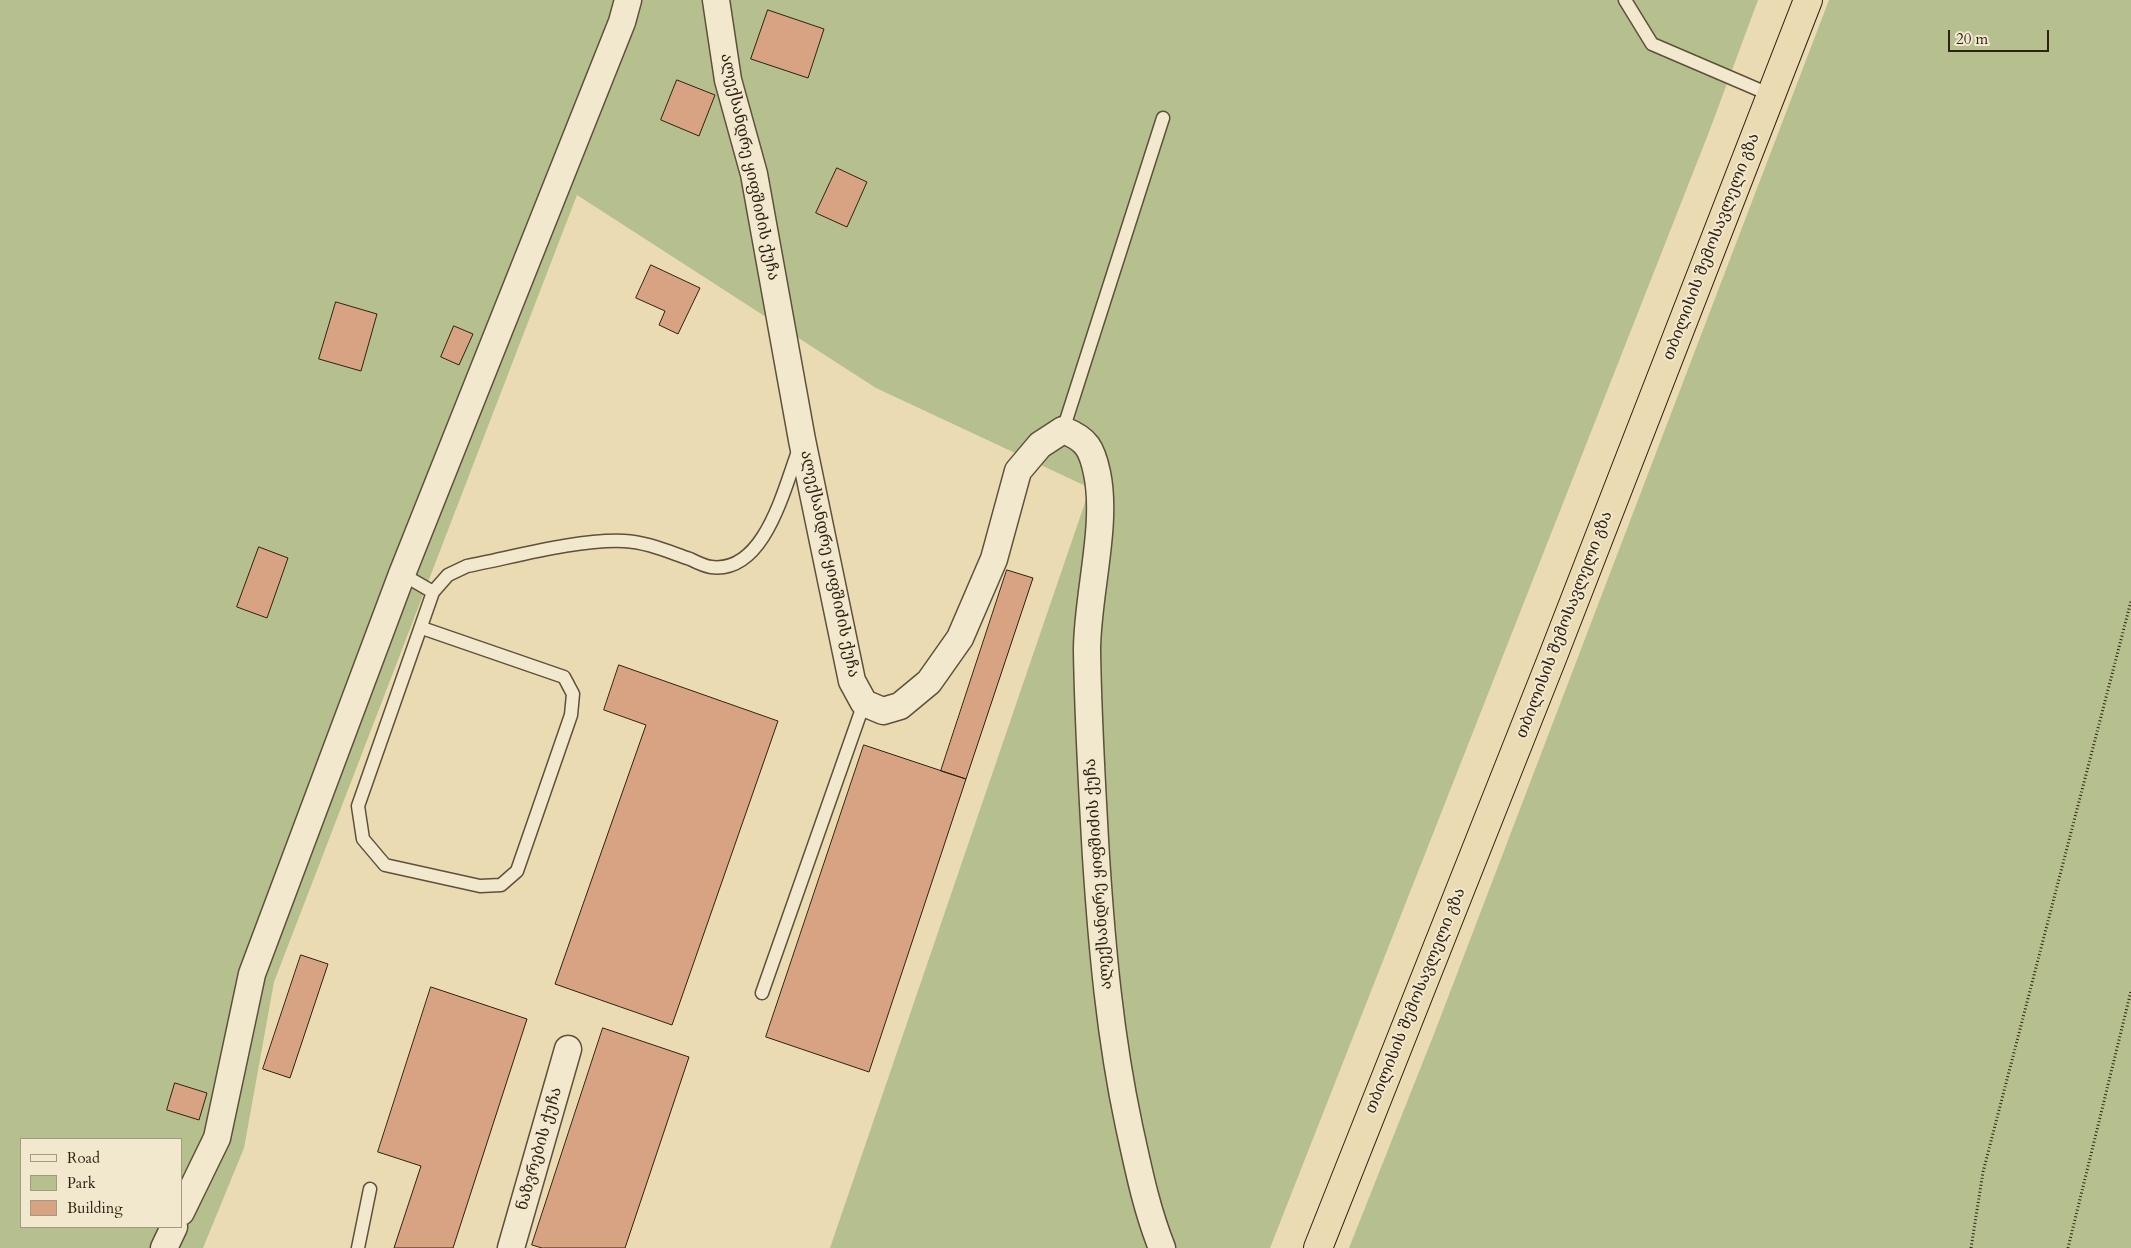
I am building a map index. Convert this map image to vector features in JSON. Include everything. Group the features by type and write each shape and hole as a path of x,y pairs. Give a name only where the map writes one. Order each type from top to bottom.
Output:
{"highway":[{"name":"თბილისის შემოსავლელი გზა","path":"1318,1248 1557,647 1808,0"}],"street":[{"path":"182,1210 217,1138 252,974 402,574 622,22 628,0"},
{"name":"ალექსანდრე ყიფშიძის ქუჩა","path":"716,0 728,80 754,174 802,440 852,681 864,703"},
{"path":"864,703 882,711 900,706 929,682 960,638 990,568 1018,471 1040,445 1064,430"},
{"name":"ალექსანდრე ყიფშიძის ქუჩა","path":"1064,430 1082,437 1094,457 1098,477 1099,518 1087,647 1089,744 1102,949 1117,1071 1148,1214 1162,1248"},
{"name":"ნაზვრების ქუჩა","path":"511,1248 568,1049"},
{"path":"164,1248 174,1228"}],"lane":[{"path":"1625,0 1652,44 1771,95"},
{"path":"1064,430 1163,118"},
{"path":"422,628 564,677 573,694 570,715 517,871 501,885 480,886 385,866 363,839 358,806 422,628 433,592 448,575 467,566 597,542 625,541 659,548 710,567 731,566 754,551 772,522 802,440"},
{"path":"402,574 433,592"},
{"path":"762,993 864,703"},
{"path":"358,1248 370,1189"}],"path":[{"path":"1971,1248 1983,1172 2131,601"},
{"path":"2068,1248 2131,991"}],"green space":[{"path":"0,0 1758,0 1709,132 1270,1248 830,1248 1090,488 876,388 577,195 274,982 244,1148 203,1248 0,1248"},
{"path":"1829,0 2131,0 2131,1248 1349,1248 1434,1034"}],"building":[{"path":"768,10 824,29 808,78 751,59"},
{"path":"677,80 715,95 699,136 661,120"},
{"path":"837,168 867,182 847,227 816,213"},
{"path":"651,265 700,288 678,334 659,325 665,311 636,298"},
{"path":"336,302 377,314 361,371 319,359"},
{"path":"454,326 473,334 459,365 441,357"},
{"path":"259,547 288,558 267,618 237,607"},
{"path":"1007,570 1033,578 966,779 941,771"},
{"path":"619,665 778,721 672,1025 555,984 646,725 604,710"},
{"path":"864,745 966,779 869,1072 766,1037"},
{"path":"301,955 328,964 290,1078 263,1069"},
{"path":"431,987 527,1019 453,1248 394,1248 421,1166 378,1152"},
{"path":"603,1028 689,1057 625,1248 542,1248 532,1245"},
{"path":"175,1083 207,1093 199,1120 167,1110"}]}
